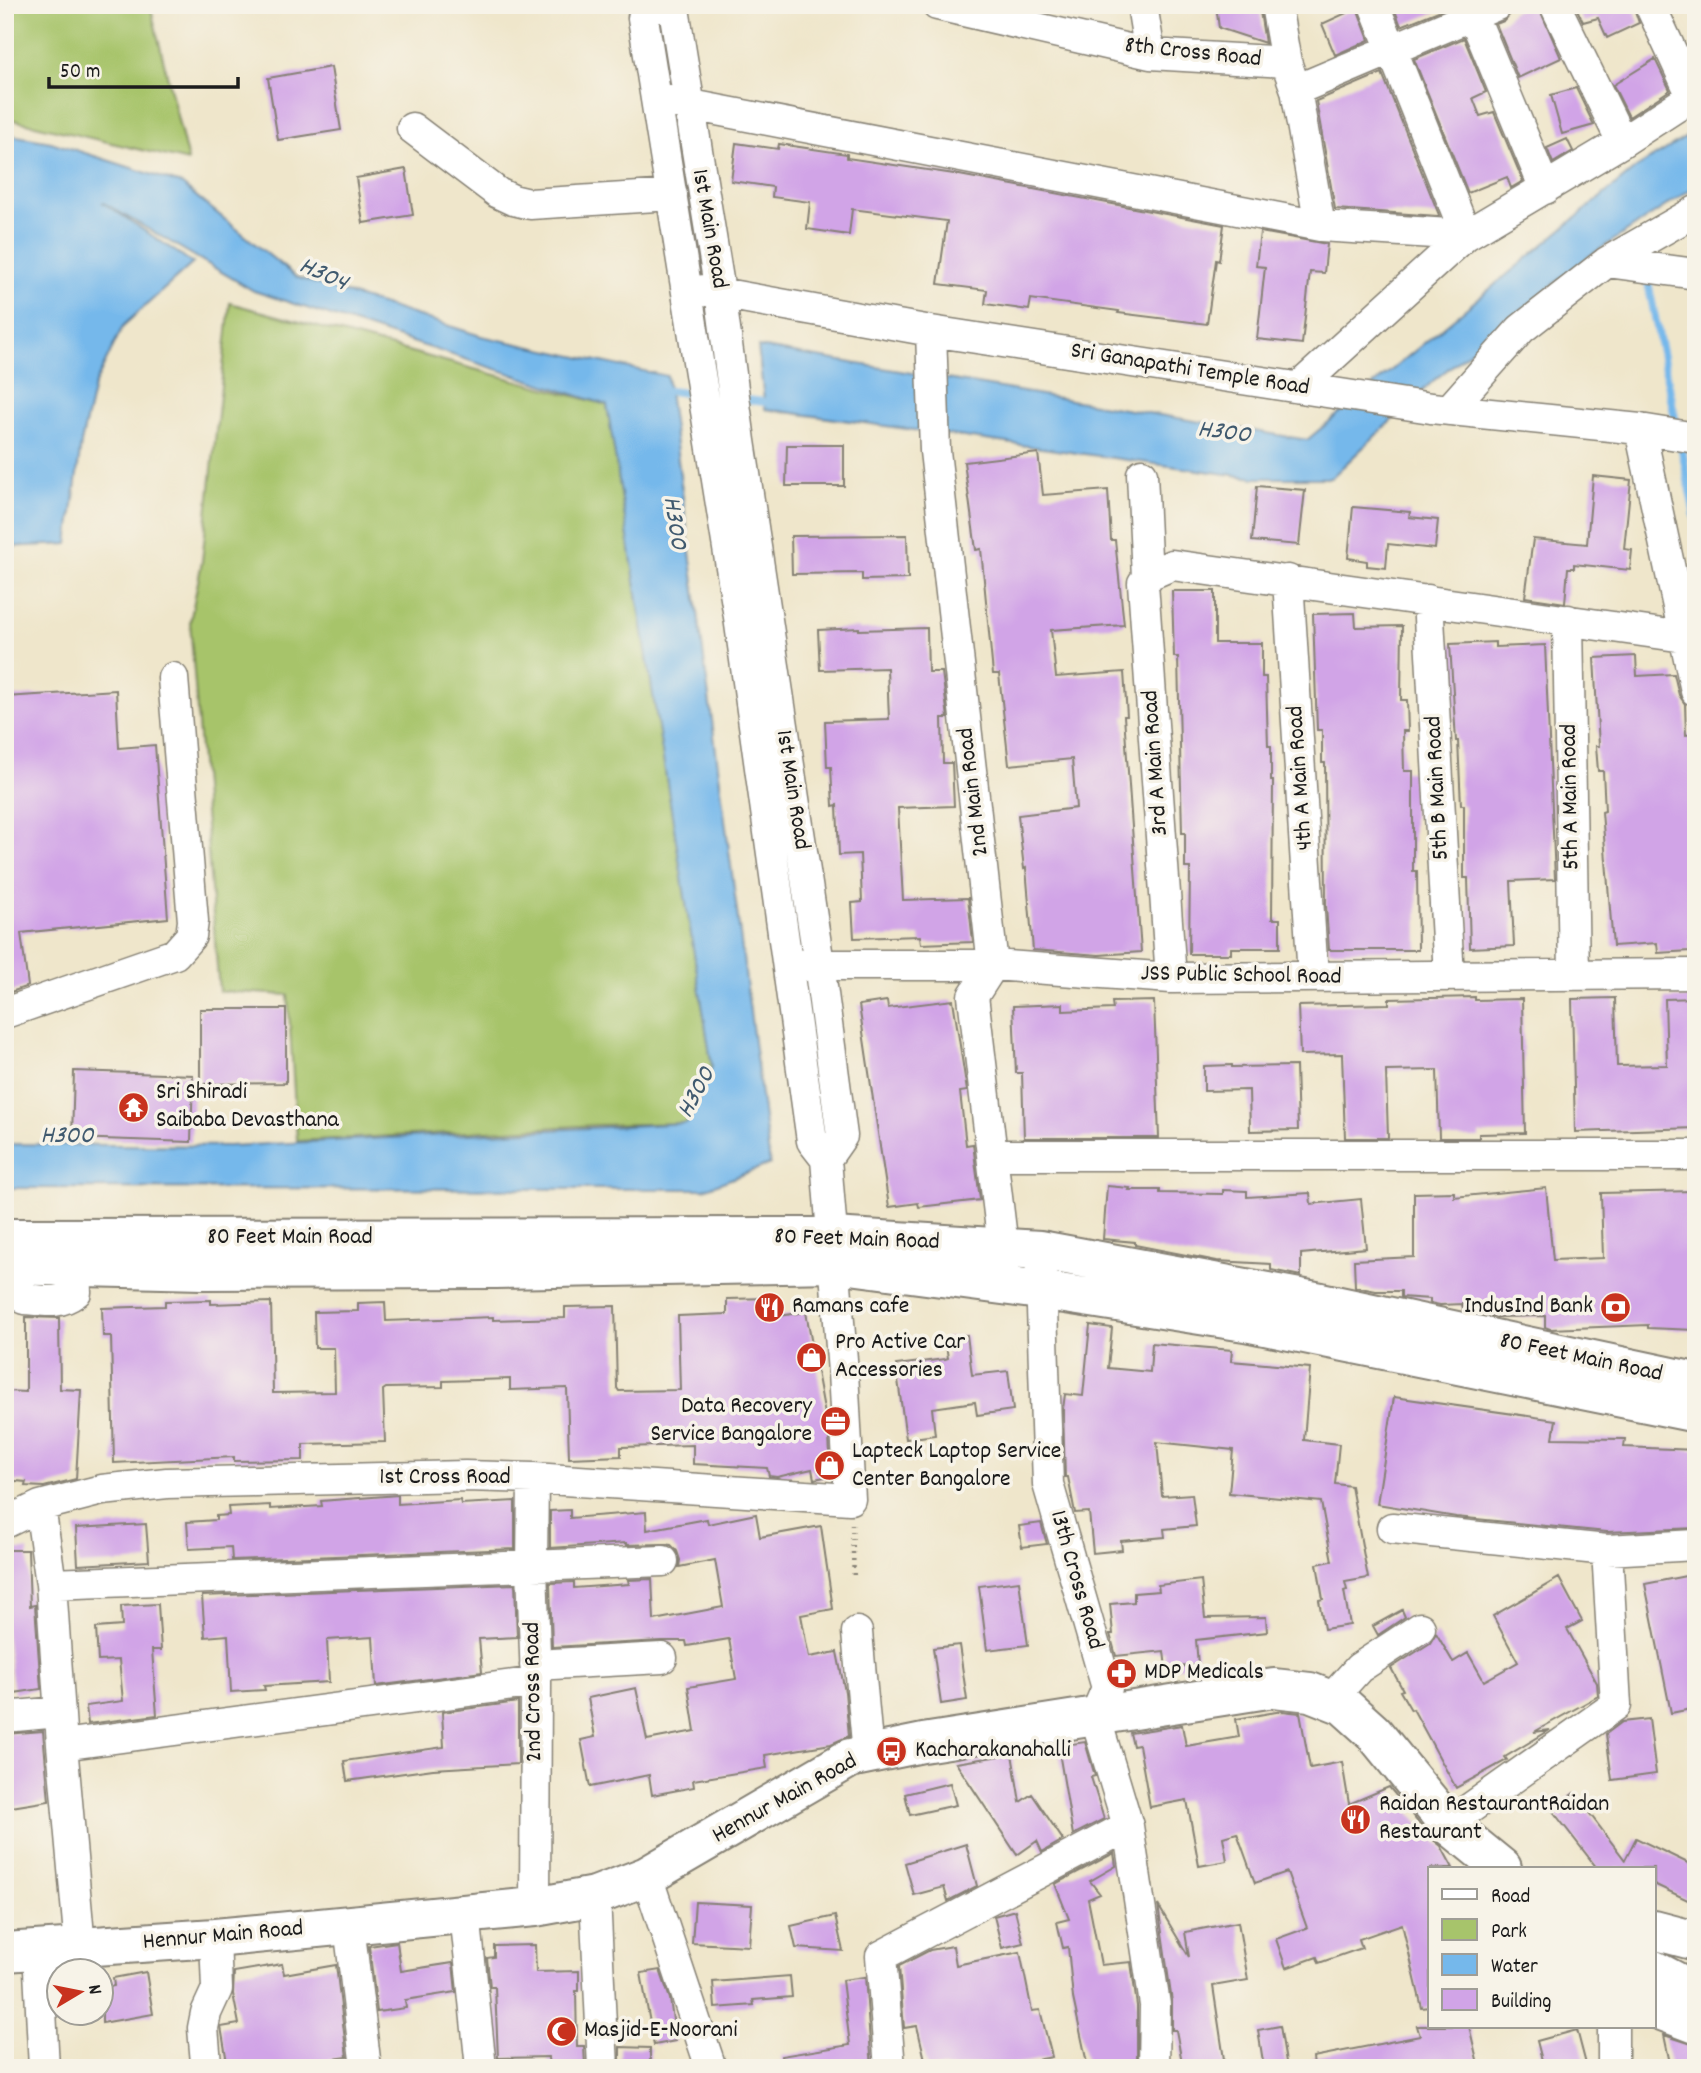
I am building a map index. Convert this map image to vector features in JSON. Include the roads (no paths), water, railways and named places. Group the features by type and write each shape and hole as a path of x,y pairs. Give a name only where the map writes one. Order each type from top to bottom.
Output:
{"main road":[{"name":"80 Feet Main Road","path":"5,1238 834,1250 1021,1249 1321,1302 1696,1382"},
{"name":"80 Feet Main Road","path":"6,1265 202,1270 389,1269 834,1250 1040,1290 1245,1322 1696,1413"},
{"name":"Hennur Main Road","path":"21,1952 215,1938 535,1907 595,1896 647,1876 850,1758 923,1743 1274,1688 1310,1692 1343,1705 1373,1732 1448,1824 1501,1867"},
{"path":"1656,1931 1696,1941"},
{"path":"1656,1968 1696,1976"},
{"path":"1656,1969 1696,1992"},
{"path":"1656,2009 1696,2024"}],"street":[{"path":"653,5 643,18 739,617 811,1141 826,1159 834,1250"},
{"name":"1st Main Road","path":"663,5 675,15 720,292 819,964 842,1136 826,1159"},
{"name":"8th Cross Road","path":"937,5 991,11 1150,54 1286,62"},
{"path":"1142,5 1150,54"},
{"path":"1276,5 1286,62 1296,90 1320,226"},
{"path":"1374,5 1466,235"},
{"path":"1555,5 1622,142"},
{"path":"1298,387 1466,235 1622,142 1694,95 1650,5"},
{"path":"1296,90 1480,9 1545,189"},
{"path":"656,99 1320,226 1466,235"},
{"path":"412,128 498,193 513,200 530,204 672,195"},
{"path":"1440,409 1521,329 1607,262 1696,211"},
{"path":"1607,262 1696,274"},
{"name":"Sri Ganapathi Temple Road","path":"687,289 720,292 931,331 1440,409 1640,429 1696,438"},
{"name":"2nd Main Road","path":"931,331 935,452 993,965"},
{"path":"1640,429 1696,691"},
{"name":"3rd A Main Road","path":"1142,474 1159,571 1143,583 1171,978"},
{"path":"1159,571 1288,580 1684,637"},
{"name":"4th A Main Road","path":"1288,580 1314,977"},
{"name":"5th B Main Road","path":"1428,600 1449,976"},
{"name":"5th A Main Road","path":"1568,620 1574,975"},
{"path":"5,1013 176,954 191,936 193,921 173,678"},
{"name":"JSS Public School Road","path":"786,965 993,965 1171,978 1696,974"},
{"path":"993,965 973,996 992,1155 1021,1249"},
{"path":"992,1155 1696,1154"},
{"name":"13th Cross Road","path":"1021,1249 1040,1290 1048,1484 1107,1688 1095,1716"},
{"name":"1st Cross Road","path":"5,1523 40,1506 102,1490 167,1483 451,1477 533,1478 850,1499 834,1250"},
{"name":"2nd Cross Road","path":"533,1478 535,1907"},
{"path":"40,1506 51,1584 59,1712 80,1947"},
{"path":"1392,1528 1607,1550 1696,1545"},
{"path":"1448,1824 1616,1704 1607,1550"},
{"path":"51,1584 663,1561"},
{"path":"1330,1700 1359,1668 1420,1628"},
{"path":"857,1632 868,1755"},
{"path":"62,1745 535,1674 662,1658"},
{"path":"5,1717 59,1712"},
{"path":"1095,1716 1128,1826 1155,2005 1154,2068"},
{"path":"890,2068 881,1955 1128,1826"},
{"path":"647,1876 711,2068"},
{"path":"595,1896 603,2068"},
{"path":"465,1913 481,2068"},
{"path":"349,1925 366,2068"},
{"path":"206,2063 203,2028 217,1989 215,1938"},
{"path":"21,1952 44,2068"},
{"path":"1613,2028 1613,2068"}],"water":[{"path":"1696,131 1696,186 1588,257 1433,381 1331,478 1255,478 765,409 758,347 1307,440 1636,168"},
{"path":"5,134 51,142 181,184 296,277 481,336 667,376 770,1164 704,1189 5,1188 5,1144 229,1146 687,1123 712,1067 607,405 254,291 102,202 193,263 123,326 94,386 81,443 68,544 5,547"}],"waterway":[{"path":"1646,272 1677,428"},
{"name":"H300","path":"660,390 696,394"},
{"name":"H300","path":"740,399 773,403"},
{"path":"1680,440 1696,520"}],"place":[{"name":"Sri Shiradi Saibaba Devasthana","path":"133,1107"},
{"name":"Ramans cafe","path":"769,1307"},
{"name":"IndusInd Bank","path":"1616,1307"},
{"name":"Pro Active Car Accessories","path":"812,1357"},
{"name":"Data Recovery Service Bangalore","path":"835,1421"},
{"name":"Lapteck Laptop Service Center Bangalore","path":"829,1466"},
{"name":"MDP Medicals","path":"1121,1673"},
{"name":"Kacharakanahalli","path":"892,1751"},
{"name":"Raidan RestaurantRaidan Restaurant","path":"1356,1819"},
{"name":"Masjid-E-Noorani","path":"561,2031"}],"water label":[{"name":"H304","path":"323,275"}]}
